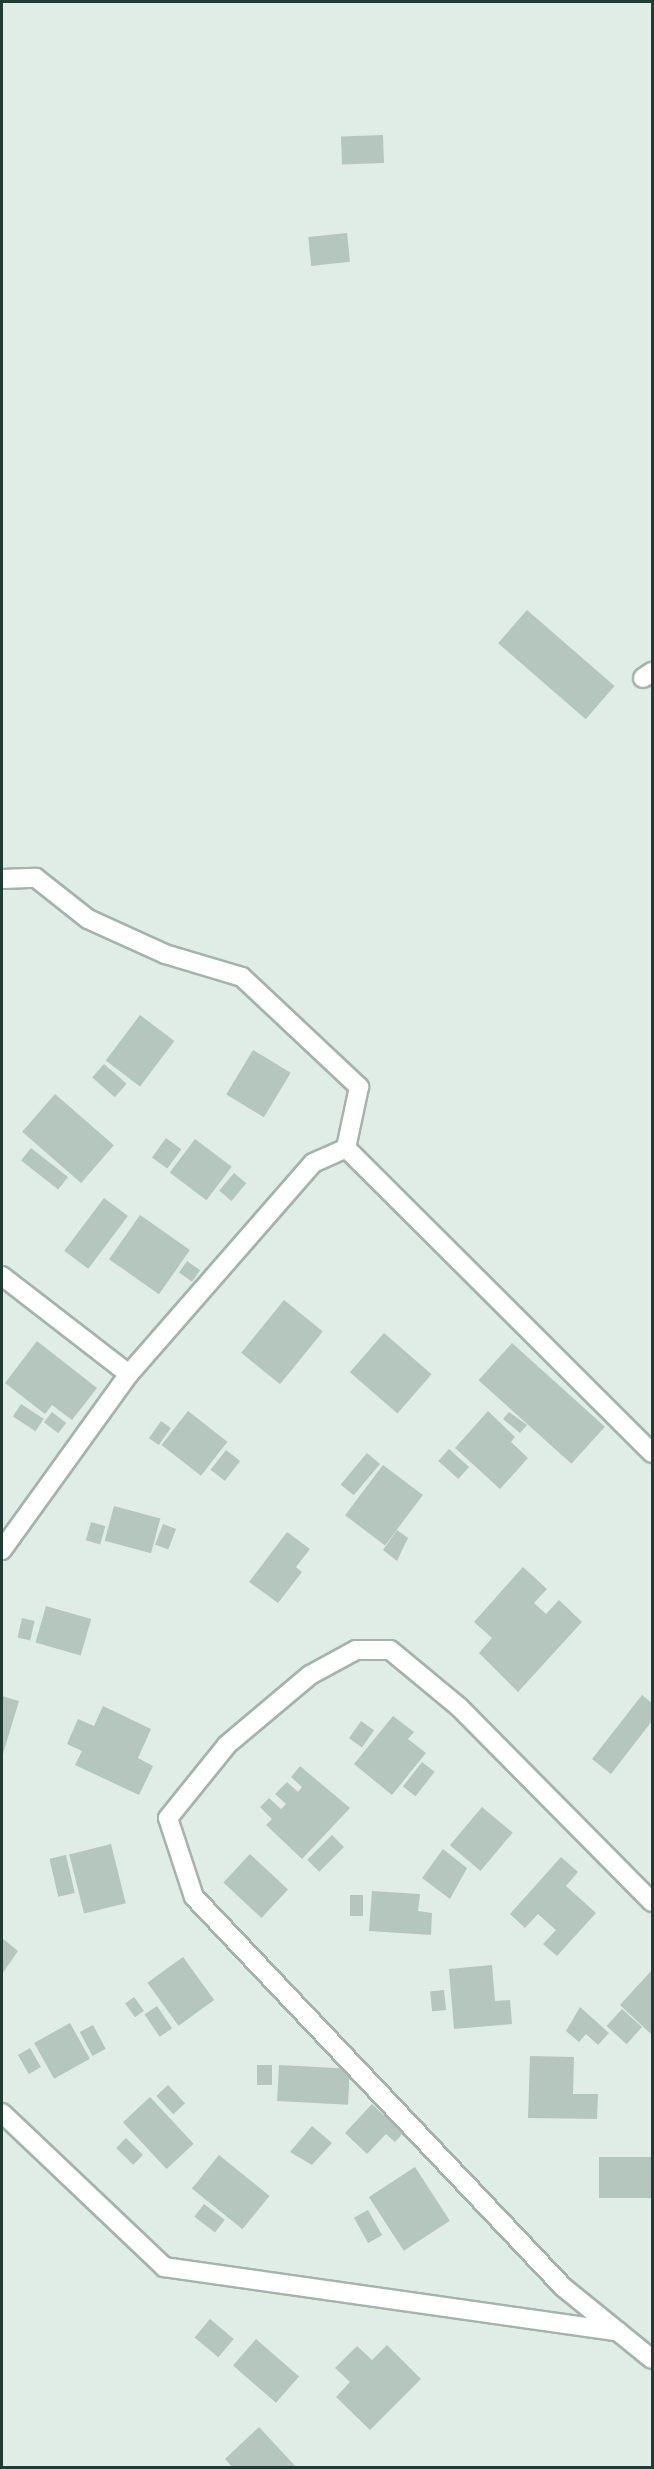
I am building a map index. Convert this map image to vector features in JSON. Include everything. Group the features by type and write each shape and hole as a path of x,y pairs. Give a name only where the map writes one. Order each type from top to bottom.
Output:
{"street":[{"path":"2,879 36,878 88,919 165,954 242,977 358,1087 346,1148"},
{"path":"2,1550 129,1374 313,1163 346,1148"},
{"path":"346,1148 652,1453"},
{"path":"2,1276 129,1374"},
{"path":"652,1902 459,1707 390,1650 356,1650 310,1675 227,1745 168,1818 194,1897 555,2279 652,2360"},
{"path":"2,2113 164,2267 620,2332"}],"building":[{"path":"383,135 384,163 342,164 341,136"},
{"path":"347,233 350,262 311,266 308,237"},
{"path":"527,610 615,686 586,719 498,643"},
{"path":"140,1015 174,1041 140,1086 106,1061"},
{"path":"253,1050 291,1073 264,1117 226,1095"},
{"path":"104,1064 127,1084 115,1097 92,1078"},
{"path":"55,1094 114,1145 81,1183 22,1132"},
{"path":"166,1138 181,1149 167,1169 152,1157"},
{"path":"195,1139 232,1167 206,1200 170,1173"},
{"path":"31,1148 68,1177 58,1190 21,1161"},
{"path":"234,1173 246,1183 231,1201 219,1191"},
{"path":"104,1198 128,1216 88,1269 64,1251"},
{"path":"140,1215 190,1250 159,1294 109,1259"},
{"path":"187,1261 200,1270 192,1282 179,1272"},
{"path":"284,1300 323,1331 280,1384 241,1353"},
{"path":"384,1333 432,1374 397,1414 350,1372"},
{"path":"37,1341 97,1388 72,1420 52,1405 45,1414 5,1383"},
{"path":"512,1343 605,1427 571,1464 479,1380"},
{"path":"21,1404 44,1419 35,1431 13,1417"},
{"path":"188,1411 227,1442 201,1476 162,1445"},
{"path":"488,1411 515,1437 511,1442 528,1458 500,1489 455,1448"},
{"path":"52,1412 66,1423 58,1433 44,1422"},
{"path":"509,1412 527,1425 520,1433 503,1419"},
{"path":"161,1421 171,1428 159,1445 149,1438"},
{"path":"449,1449 469,1467 458,1479 438,1461"},
{"path":"226,1450 240,1461 225,1481 211,1470"},
{"path":"367,1453 380,1464 354,1495 341,1484"},
{"path":"383,1465 423,1495 385,1545 345,1515"},
{"path":"114,1506 160,1518 151,1553 105,1541"},
{"path":"91,1522 105,1526 100,1544 86,1540"},
{"path":"163,1524 176,1529 168,1550 155,1545"},
{"path":"397,1530 408,1538 397,1561 383,1550"},
{"path":"287,1532 310,1549 296,1567 302,1572 278,1603 249,1582"},
{"path":"523,1567 547,1589 534,1603 546,1614 559,1600 582,1622 518,1692 479,1653 492,1638 474,1622"},
{"path":"46,1606 91,1619 81,1655 36,1643"},
{"path":"22,1618 35,1621 30,1640 18,1637"},
{"path":"642,1695 652,1703 652,1721 611,1774 592,1759"},
{"path":"2,1696 19,1701 2,1757"},
{"path":"103,1706 151,1729 138,1758 153,1766 139,1795 75,1765 82,1751 67,1744 78,1719 94,1726"},
{"path":"393,1716 414,1732 408,1739 426,1753 392,1795 354,1764"},
{"path":"361,1721 374,1730 362,1747 349,1738"},
{"path":"422,1762 435,1772 416,1796 403,1786"},
{"path":"300,1766 350,1808 302,1859 266,1825 272,1819 260,1807 269,1798 281,1809 286,1804 275,1794 287,1782 298,1792 302,1787 291,1777"},
{"path":"482,1807 513,1833 481,1871 450,1845"},
{"path":"332,1835 344,1847 319,1872 307,1860"},
{"path":"111,1844 126,1903 84,1914 69,1854"},
{"path":"443,1849 467,1868 450,1899 422,1878"},
{"path":"250,1854 288,1889 261,1918 223,1883"},
{"path":"66,1855 75,1893 58,1897 49,1859"},
{"path":"561,1857 578,1872 566,1886 596,1913 557,1956 543,1944 556,1930 538,1914 525,1928 510,1914"},
{"path":"372,1891 420,1894 418,1911 432,1913 431,1935 369,1931"},
{"path":"350,1895 363,1895 363,1916 350,1916"},
{"path":"2,1938 18,1951 2,1974"},
{"path":"183,1957 214,2000 179,2026 147,1983"},
{"path":"492,1965 495,2001 510,2000 512,2024 454,2029 449,1969"},
{"path":"652,1970 652,2035 620,2005"},
{"path":"444,1990 446,2010 432,2011 430,1991"},
{"path":"134,1997 144,2011 135,2017 125,2003"},
{"path":"157,2006 172,2028 160,2037 145,2014"},
{"path":"580,2007 609,2033 598,2045 586,2034 579,2042 566,2031"},
{"path":"622,2009 642,2027 627,2044 607,2026"},
{"path":"70,2023 90,2059 54,2079 34,2043"},
{"path":"93,2025 106,2049 92,2056 80,2032"},
{"path":"30,2048 41,2067 29,2074 18,2055"},
{"path":"530,2056 574,2057 573,2094 598,2094 597,2119 528,2118"},
{"path":"257,2065 272,2065 272,2085 257,2085"},
{"path":"279,2065 350,2069 348,2105 277,2101"},
{"path":"168,2085 185,2103 173,2114 156,2096"},
{"path":"150,2097 194,2144 167,2169 123,2122"},
{"path":"372,2104 403,2133 395,2142 386,2134 367,2154 345,2133"},
{"path":"312,2126 332,2143 312,2165 290,2152"},
{"path":"126,2138 143,2155 133,2165 116,2148"},
{"path":"219,2155 270,2196 242,2229 192,2188"},
{"path":"599,2157 652,2157 652,2198 599,2198"},
{"path":"415,2167 450,2221 404,2251 369,2197"},
{"path":"204,2204 225,2220 215,2232 194,2217"},
{"path":"368,2210 382,2235 368,2243 354,2218"},
{"path":"210,2319 234,2339 218,2357 195,2337"},
{"path":"256,2339 299,2376 276,2403 233,2365"},
{"path":"387,2345 421,2379 370,2430 336,2397 350,2382 335,2368 357,2346 372,2360"},
{"path":"259,2427 297,2468 233,2468 225,2459"}]}
